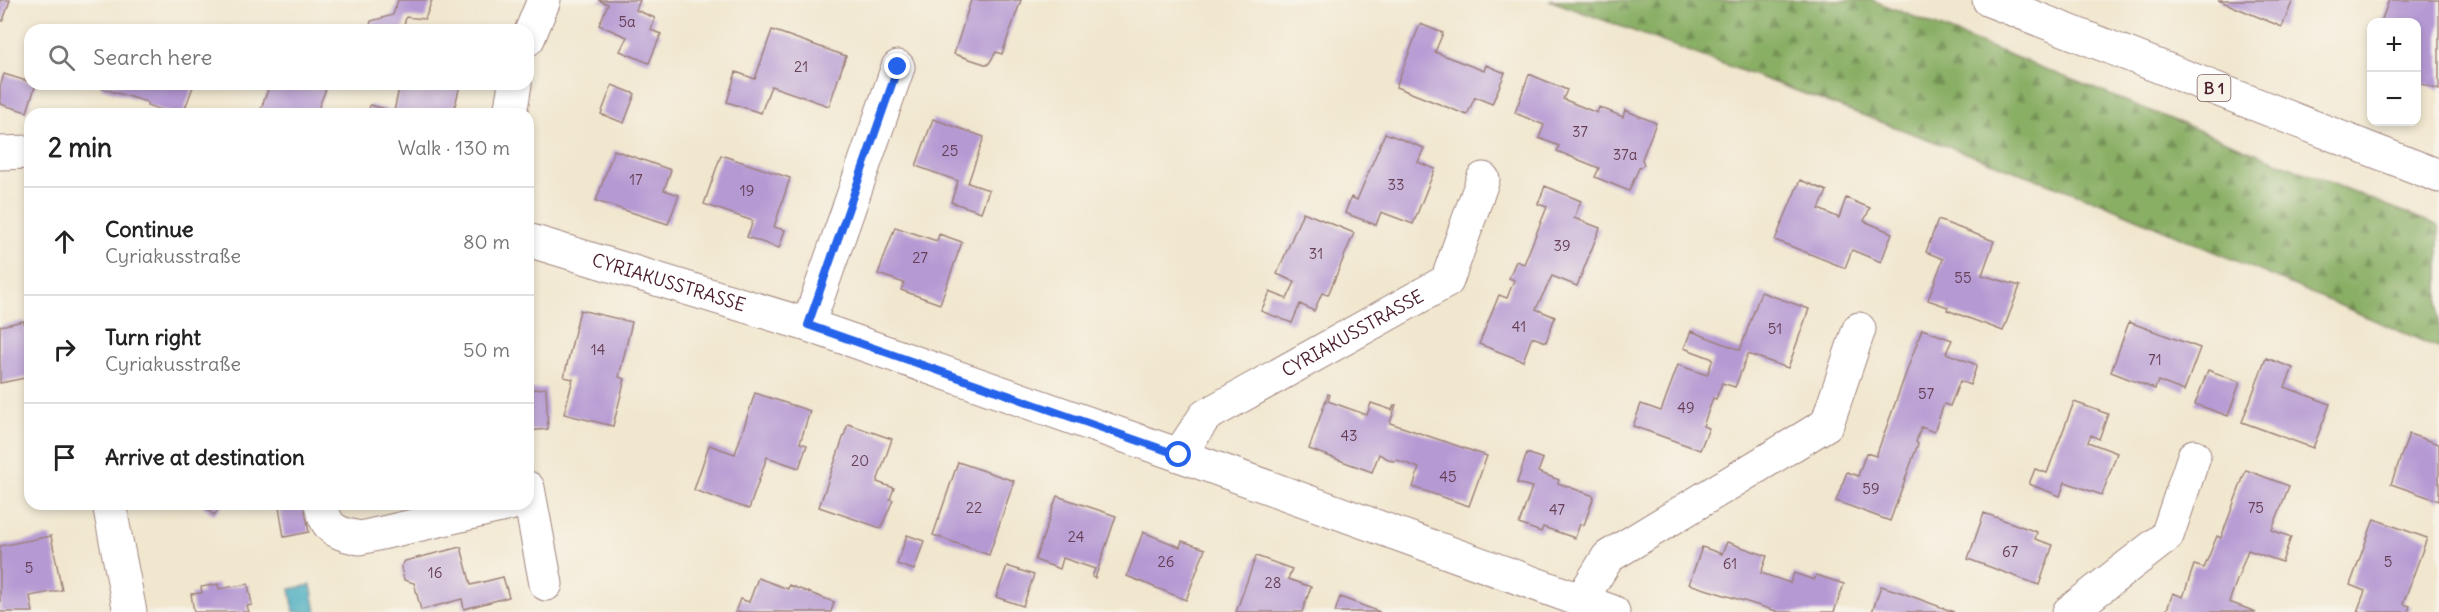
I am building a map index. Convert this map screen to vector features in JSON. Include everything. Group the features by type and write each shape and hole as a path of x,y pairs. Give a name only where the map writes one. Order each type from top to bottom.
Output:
{"street":[{"path":"534,24 544,0"},
{"name":"B 1","path":"1989,0 2439,176"},
{"path":"808,325 898,67"},
{"path":"511,108 514,90"},
{"path":"0,153 24,152"},
{"name":"CYRIAKUSSTRASSE","path":"1179,455 1205,416 1447,280 1483,179"},
{"name":"CYRIAKUSSTRASSE","path":"534,242 808,325 1179,455 1613,612"},
{"path":"1581,600 1608,557 1827,424 1859,329"},
{"path":"2069,612 2167,536 2194,456"},
{"path":"110,510 130,612"},
{"path":"322,510 324,519 336,533 360,538 475,510"},
{"path":"527,510 546,584"}],"green space":[{"path":"1549,0 1872,0 2439,226 2439,348 2099,202"}],"water":[{"path":"311,585 316,612 294,612 290,589"}],"building":[{"path":"0,0 10,0 3,21 0,20"},
{"path":"398,0 432,0 425,19 406,17 404,24 370,24 371,21 393,15"},
{"path":"598,0 640,0 636,10 655,18 651,30 661,34 649,63 620,51 627,37 599,25 608,4"},
{"path":"971,0 1021,0 1002,54 996,52 988,65 954,54"},
{"path":"2218,0 2293,0 2282,27"},
{"path":"2389,0 2439,0 2439,90 2421,84 2421,18 2382,18"},
{"path":"1420,24 1443,33 1435,52 1484,71 1486,65 1505,73 1492,104 1475,97 1467,115 1396,87"},
{"path":"772,30 846,56 829,106 771,86 761,113 727,102 736,72 755,79"},
{"path":"4,74 24,80 24,90 34,90 28,108 24,108 24,111 0,104 0,87"},
{"path":"1529,74 1567,90 1563,99 1597,113 1599,107 1623,117 1625,110 1656,123 1642,159 1644,165 1639,168 1629,191 1595,177 1599,168 1557,151 1559,146 1539,138 1544,125 1515,113"},
{"path":"612,85 635,94 624,123 601,114"},
{"path":"108,90 192,90 185,108 156,108 147,105 147,102"},
{"path":"268,90 326,90 318,108 261,108"},
{"path":"399,90 459,90 454,108 395,108"},
{"path":"933,119 984,137 968,183 989,190 981,212 951,202 958,181 916,166"},
{"path":"1385,133 1424,148 1418,162 1435,169 1413,224 1381,212 1376,225 1345,213 1351,197 1357,200"},
{"path":"614,150 671,170 664,190 679,195 668,224 596,201"},
{"path":"721,155 790,178 774,227 785,230 779,248 747,237 753,221 704,204"},
{"path":"1800,180 1827,191 1819,209 1839,218 1846,198 1870,208 1864,221 1892,233 1881,262 1852,250 1845,268 1775,240"},
{"path":"1545,186 1581,201 1574,218 1600,228 1577,286 1552,276 1536,309 1555,317 1546,342 1532,337 1523,361 1479,344 1499,295 1507,298 1514,280 1509,278 1516,261 1524,264 1547,207 1538,204"},
{"path":"1303,212 1354,233 1328,295 1322,293 1314,311 1300,304 1292,323 1261,311 1270,292 1287,299 1295,282 1277,274"},
{"path":"1938,220 1994,241 1982,275 2020,286 2003,331 1947,310 1948,307 1928,300 1943,259 1926,252"},
{"path":"895,227 937,241 939,234 962,242 940,304 901,290 904,283 878,274"},
{"path":"1761,292 1809,309 1788,368 1748,354 1735,387 1722,383 1716,399 1713,398 1703,426 1709,428 1700,450 1633,426 1641,404 1661,411 1678,365 1707,375 1713,359 1684,348 1691,331 1740,350"},
{"path":"580,310 632,322 619,377 625,379 613,426 564,414 573,379 564,377"},
{"path":"24,321 24,378 0,383 0,326"},
{"path":"2129,322 2200,348 2184,391 2158,381 2155,389 2111,372"},
{"path":"1922,329 1952,340 1946,353 1977,365 1970,385 1960,381 1950,406 1944,404 1934,432 1921,427 1916,442 1918,444 1890,521 1836,501 1847,472 1858,476 1866,453 1876,456"},
{"path":"2266,358 2293,368 2285,387 2330,404 2313,448 2242,422"},
{"path":"2208,370 2240,382 2228,416 2195,404"},
{"path":"546,388 548,429 534,430 534,389"},
{"path":"755,393 810,411 800,443 807,445 799,468 767,457 749,509 694,490 709,445 735,454"},
{"path":"1328,394 1330,395 1328,401 1367,415 1371,403 1392,410 1396,405 1390,423 1487,456 1469,506 1413,487 1419,468 1397,460 1392,461 1379,454 1372,472 1309,449"},
{"path":"2074,402 2108,414 2099,439 2091,435 2088,442 2117,453 2102,495 2065,482 2060,496 2029,484 2035,469 2047,473"},
{"path":"848,424 892,439 877,482 894,488 890,499 893,500 881,528 819,507"},
{"path":"2409,434 2439,444 2439,501 2391,484"},
{"path":"1527,453 1543,459 1538,472 1559,480 1558,483 1594,496 1584,525 1580,524 1575,538 1543,527 1541,532 1519,524 1532,487 1517,483"},
{"path":"958,462 1014,481 989,555 933,535"},
{"path":"2246,470 2289,486 2272,530 2291,537 2282,562 2248,550 2229,602 2256,612 2166,612 2173,593 2183,597 2194,565 2204,568 2217,536 2221,538"},
{"path":"1057,496 1116,516 1095,578 1092,577 1095,569 1063,558 1060,569 1035,560"},
{"path":"208,510 219,510 214,515"},
{"path":"280,510 305,510 309,532 284,537"},
{"path":"1984,513 2037,532 2035,539 2053,545 2039,585 1968,559"},
{"path":"2374,519 2427,538 2403,604 2410,606 2408,612 2357,612 2365,591 2350,585"},
{"path":"1143,532 1180,547 1182,541 1205,549 1186,600 1127,576"},
{"path":"907,535 924,541 914,570 897,564"},
{"path":"51,536 62,590 30,596 33,612 0,612 0,546"},
{"path":"1727,542 1767,556 1761,573 1790,583 1794,573 1814,580 1816,575 1844,584 1834,612 1779,612 1689,584 1702,547 1722,554"},
{"path":"461,547 471,585 503,577 509,597 464,609 462,599 421,610 414,583 404,580 401,567 405,561"},
{"path":"1256,556 1292,569 1288,579 1311,587 1302,612 1236,612"},
{"path":"1007,566 1034,575 1023,606 996,597"},
{"path":"758,578 788,589 789,585 834,602 831,612 735,612 740,599 749,602"},
{"path":"218,584 219,589 248,584 252,605 247,606 249,612 194,612 191,594 202,593 201,587"},
{"path":"1881,586 1900,592 1954,612 1872,612"},
{"path":"1340,597 1380,612 1335,612"}],"route":[{"path":"898,67 808,325 1179,455"}]}
